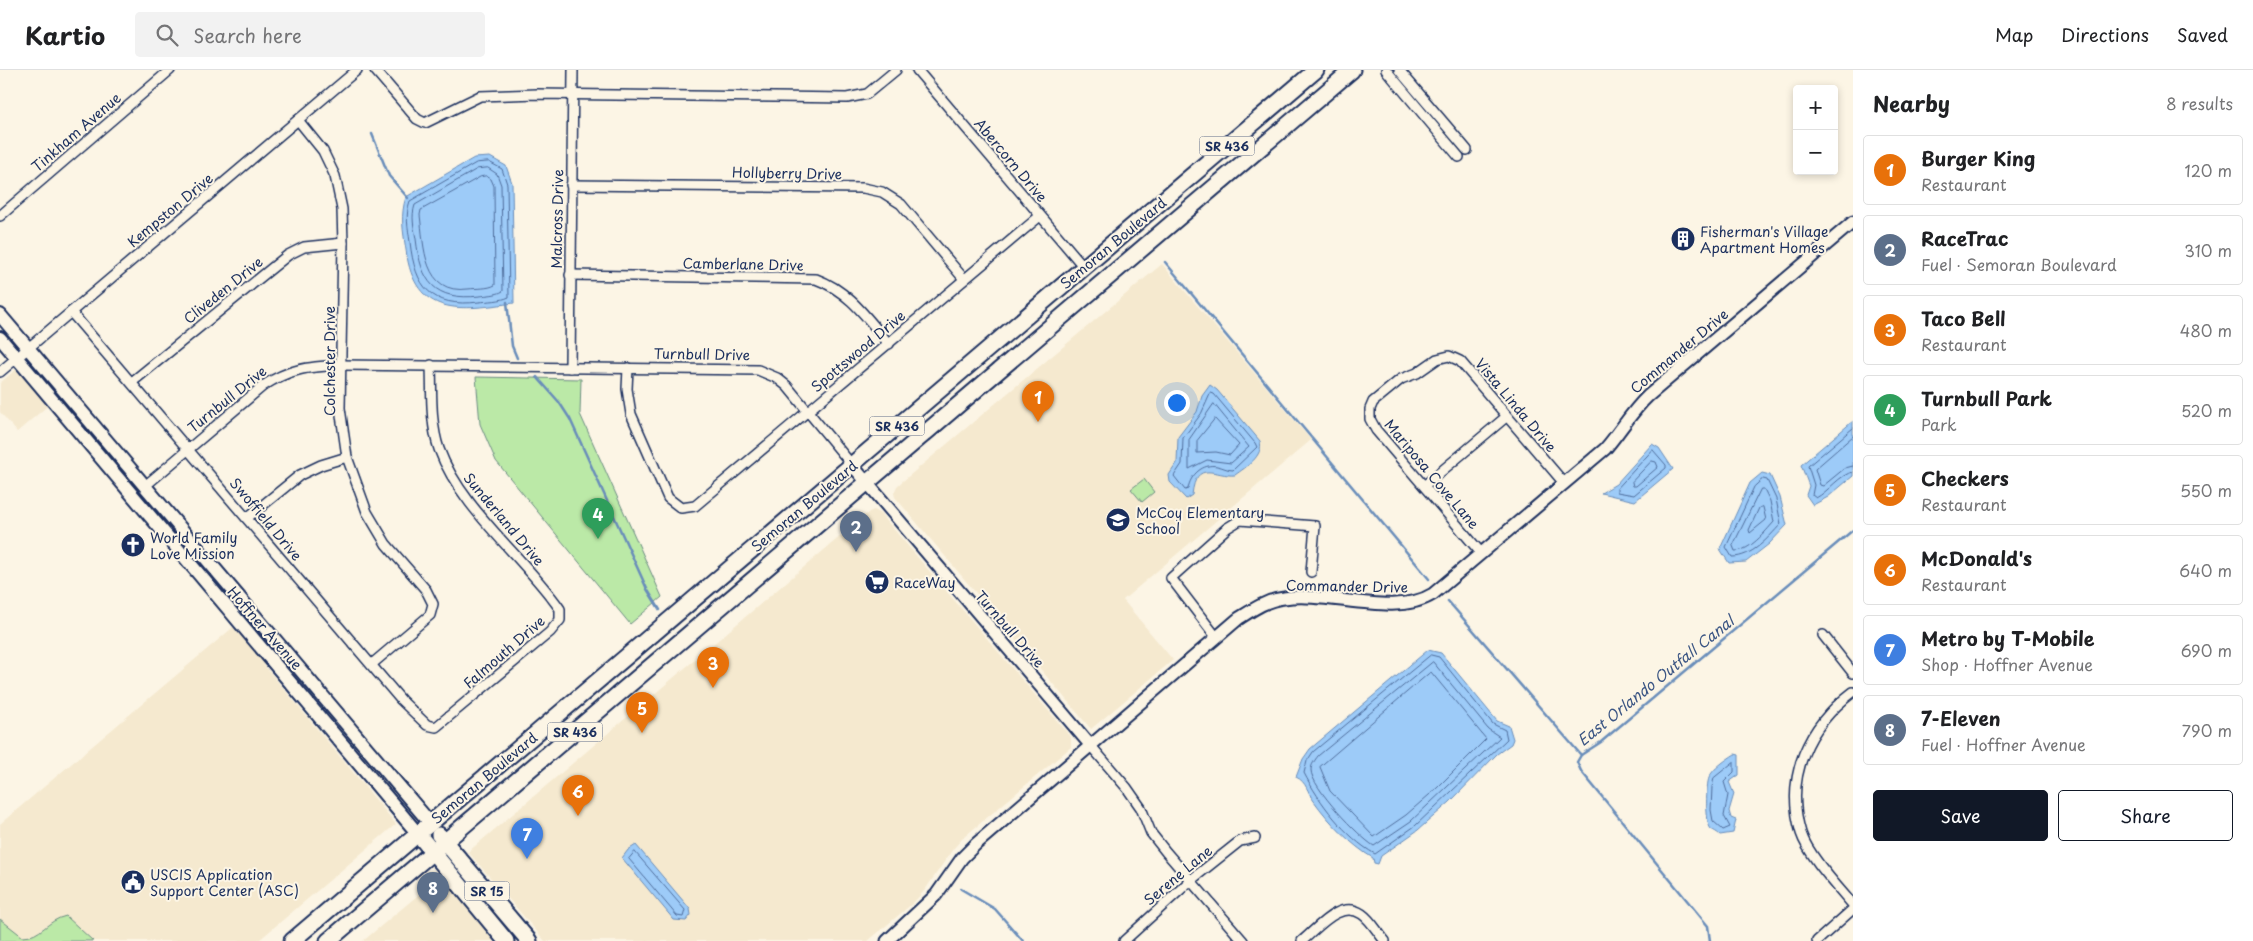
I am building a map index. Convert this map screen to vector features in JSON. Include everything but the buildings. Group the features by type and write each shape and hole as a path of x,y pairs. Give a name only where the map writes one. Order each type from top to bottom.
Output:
{"main road":[{"name":"Semoran Boulevard","path":"292,941 1316,70"},
{"name":"Semoran Boulevard","path":"328,941 1352,70"},
{"path":"1102,282 1102,268 1106,255 1122,235"},
{"path":"1062,316 1076,292 1084,267"},
{"name":"Hoffner Avenue","path":"0,315 529,941"},
{"name":"Hoffner Avenue","path":"0,338 506,941"},
{"path":"122,482 129,482 137,486 189,548 199,552"},
{"path":"654,665 658,640 671,619"}],"street":[{"name":"Tinkham Avenue","path":"0,216 170,70"},
{"name":"Kempston Drive","path":"0,372 358,70"},
{"path":"375,70 417,119 425,123 480,96 572,95 847,98 867,94 896,70"},
{"name":"Malcross Drive","path":"570,368 573,70"},
{"name":"Abercorn Drive","path":"917,70 1084,267"},
{"path":"1386,70 1459,157"},
{"path":"1399,70 1467,150"},
{"name":"Colchester Drive","path":"298,120 323,151 335,176 342,208 340,408 347,457 367,512 386,544 426,590 433,604 430,615 372,664"},
{"name":"Hollyberry Drive","path":"572,185 863,188 882,192 901,204 964,279"},
{"name":"Spottswood Drive","path":"628,368 627,389 631,414 668,498 681,508 695,506 1040,216"},
{"name":"Commander Drive","path":"887,941 926,906 962,858 976,844 1217,638 1253,610 1268,602 1284,598 1304,597 1392,604 1416,602 1438,590 1605,449 1635,408 1853,222"},
{"name":"Cliveden Drive","path":"132,382 288,255 304,247 343,243"},
{"name":"Camberlane Drive","path":"570,276 816,279 834,285 852,300 889,344"},
{"name":"Swoffield Drive","path":"71,312 417,717 427,725 436,727 447,719"},
{"name":"Vista Linda Drive","path":"1370,409 1373,402 1401,379 1417,373 1436,359 1449,356 1460,361 1564,483"},
{"name":"Turnbull Drive","path":"144,486 263,386 280,374 301,368 341,365 431,365 758,370 777,378 808,411 1128,788 1140,808 1151,833 1243,941"},
{"name":"Sunderland Drive","path":"431,365 432,406 438,447 452,477 552,598"},
{"name":"Mariposa Cove Lane","path":"1370,409 1370,420 1376,430 1425,485 1481,553"},
{"path":"1425,485 1506,417"},
{"path":"247,518 300,475 321,465 347,457"},
{"path":"1217,638 1171,578 1227,528 1240,520 1315,526 1311,572"},
{"name":"Falmouth Drive","path":"447,719 550,632 560,620 560,609 552,598"},
{"path":"1823,635 1853,673"},
{"path":"1817,941 1853,907 1821,866 1802,834 1796,778 1807,742 1837,704 1853,692"},
{"name":"Serene Lane","path":"1124,941 1191,880 1240,841 1255,838"},
{"path":"1302,941 1338,911 1349,908 1362,914 1385,941"}],"shaded area":[{"name":"McCoy Elementary School","path":"1162,264 1311,440 1123,600 1173,660 1091,729 895,497 894,493 897,486"},
{"path":"20,366 51,403 17,432 0,412 0,383"},
{"path":"874,510 880,513 1071,737 1071,747 964,837 953,849 925,890 913,903 868,941 545,941 468,852 869,512"},
{"path":"237,624 268,661 264,665 396,824 258,941 0,941 0,824"},
{"path":"441,876 496,941 363,941"}],"green space":[{"path":"476,377 581,379 580,414 662,597 630,624 496,461 480,424"},
{"path":"1144,479 1154,492 1142,502 1131,489"},
{"path":"66,916 93,941 0,941 0,919 23,937 35,934 59,918"}],"water":[{"path":"490,157 506,166 512,183 514,303 459,308 444,305 430,299 419,288 411,272 403,223 406,197 474,158"},
{"path":"1210,385 1217,390 1260,441 1261,446 1253,461 1235,475 1202,473 1194,484 1192,495 1186,499 1170,482 1169,475 1177,463 1178,437 1197,412 1202,396"},
{"path":"1853,421 1853,476 1828,497 1813,505 1806,495 1809,486 1801,465"},
{"path":"1652,444 1659,448 1673,469 1635,501 1601,493 1616,484"},
{"path":"1762,473 1770,475 1780,497 1787,525 1769,544 1746,562 1729,563 1720,549 1750,483"},
{"path":"1428,650 1441,653 1497,721 1509,726 1513,739 1511,744 1497,754 1450,802 1418,830 1381,856 1378,864 1374,863 1373,858 1357,847 1333,825 1314,801 1305,784 1296,777 1303,759 1310,749"},
{"path":"1735,754 1739,755 1739,775 1729,782 1734,794 1729,811 1731,818 1736,820 1733,833 1720,835 1711,829 1709,825 1707,804 1708,782 1716,768"},
{"path":"636,845 690,909 691,915 686,921 674,920 622,858 628,850"}],"waterway":[{"name":"East Orlando Outfall Canal","path":"372,134 389,176 408,198"},
{"path":"1165,262 1429,579"},
{"name":"East Orlando Outfall Canal","path":"507,302 512,346 517,358"},
{"name":"East Orlando Outfall Canal","path":"537,377 559,402 570,419 647,589 660,610"},
{"name":"East Orlando Outfall Canal","path":"1710,941 1708,926 1581,771 1577,762 1581,755 1601,742 1853,530"},
{"path":"1448,601 1581,755"},
{"name":"East Orlando Outfall Canal","path":"961,889 995,909 1023,941"}],"place":[{"name":"Fisherman's Village Apartment Homes","path":"1683,239"},
{"name":"Burger King","path":"1038,422"},
{"name":"McCoy Elementary School","path":"1118,520"},
{"name":"Turnbull Park","path":"598,539"},
{"name":"World Family Love Mission","path":"133,545"},
{"name":"RaceTrac","path":"856,552"},
{"name":"RaceWay","path":"877,582"},
{"name":"Taco Bell","path":"713,688"},
{"name":"Checkers","path":"642,733"},
{"name":"McDonald's","path":"578,816"},
{"name":"Metro by T-Mobile","path":"527,859"},
{"name":"USCIS Application Support Center (ASC)","path":"133,882"},
{"name":"7-Eleven","path":"433,913"}]}
